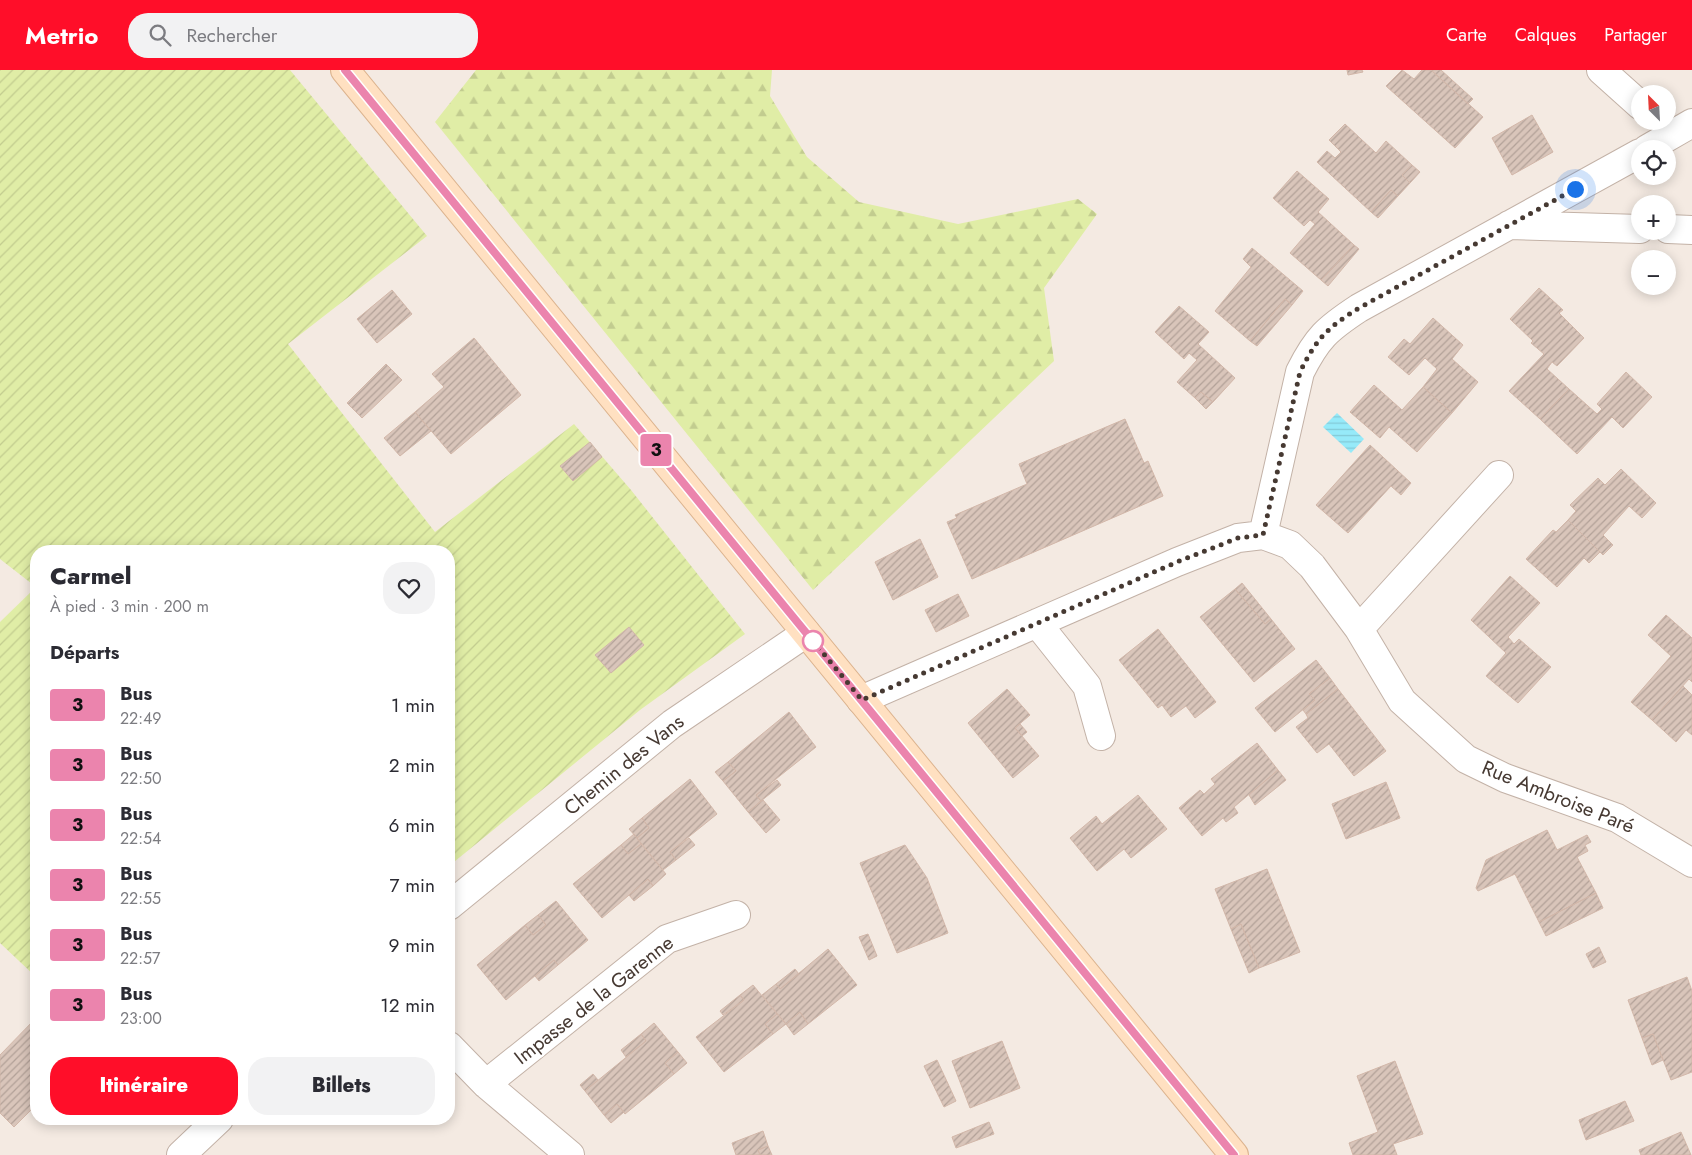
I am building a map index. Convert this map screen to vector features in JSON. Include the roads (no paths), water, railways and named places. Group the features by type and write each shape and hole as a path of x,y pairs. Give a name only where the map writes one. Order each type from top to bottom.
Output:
{"main road":[{"path":"344,70 1234,1155"}],"street":[{"path":"1601,70 1631,97"},
{"path":"1652,140 1692,124"},
{"path":"1263,535 1300,372 1312,348 1329,327 1359,308 1509,225 1631,152"},
{"path":"1509,225 1631,229"},
{"path":"1676,229 1692,230"},
{"path":"1359,629 1499,476"},
{"name":"Rue Ambroise Paré","path":"862,700 1186,558 1238,538 1263,535 1290,545 1312,566 1359,629 1402,701 1466,759 1505,778 1617,818 1692,863"},
{"path":"1037,623 1086,686 1101,736"},
{"name":"Chemin des Vans","path":"455,901 672,724 806,633"},
{"name":"Impasse de la Garenne","path":"486,1084 667,938 736,916"},
{"path":"455,1052 486,1084 570,1155"},
{"path":"181,1155 213,1125"}],"water":[{"path":"1337,413 1364,439 1351,453 1323,427"}]}
